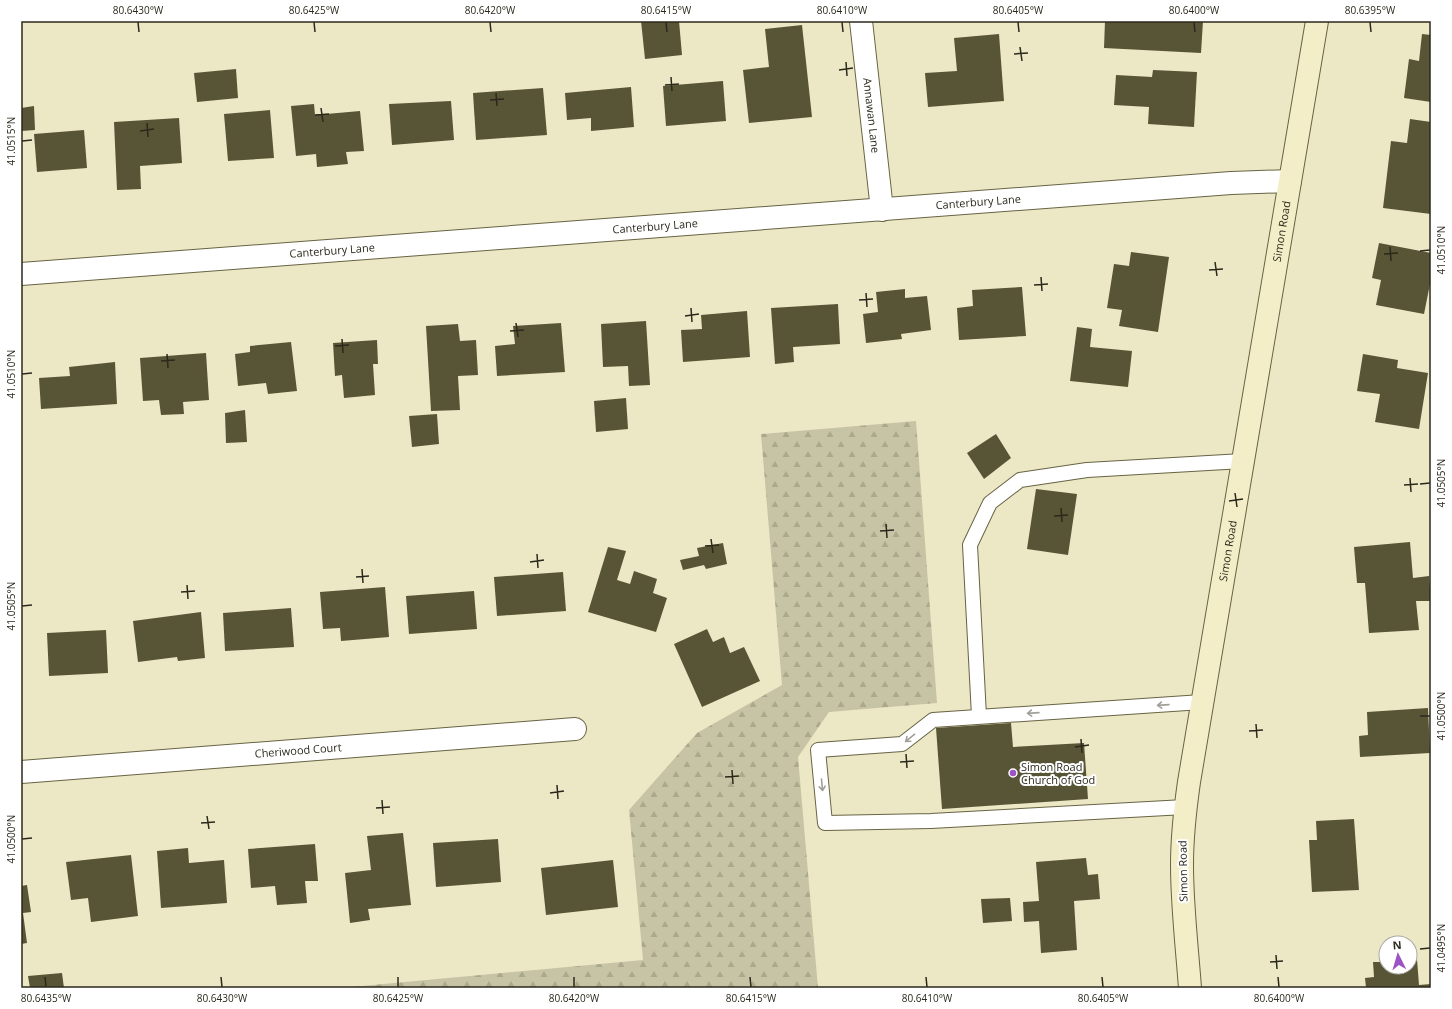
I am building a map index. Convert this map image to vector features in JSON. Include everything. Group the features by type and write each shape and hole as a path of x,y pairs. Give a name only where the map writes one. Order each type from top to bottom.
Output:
{"street":[{"name":"Annawan Lane","path":"862,21 882,210"},
{"name":"Simon Road","path":"1190,988 1184,920 1182,866 1183,823 1202,702 1317,21"},
{"name":"Canterbury Lane","path":"21,274 1231,183 1290,181"},
{"name":"Cheriwood Court","path":"21,772 575,728"}],"lane":[{"path":"979,716 970,545 990,503 1020,480 1087,470 1243,461"},
{"path":"1186,807 931,821 825,823 818,750 902,744 933,720 1202,702"}],"green space":[{"path":"916,421 937,703 829,712 798,757 818,988 340,988 643,960 629,810 697,733 782,685 761,434"}],"building":[{"path":"641,21 679,21 682,55 645,59"},
{"path":"1105,21 1203,21 1201,53 1104,48"},
{"path":"802,25 812,117 749,123 743,70 769,67 765,29"},
{"path":"999,34 1004,101 928,107 925,73 957,71 954,38"},
{"path":"1422,34 1431,35 1431,102 1404,98 1409,59 1419,61"},
{"path":"236,69 238,98 197,102 194,73"},
{"path":"1153,70 1197,72 1194,127 1148,124 1149,107 1114,105 1116,75 1152,77"},
{"path":"723,81 726,121 666,126 663,86"},
{"path":"631,87 634,127 591,131 591,118 567,120 565,93"},
{"path":"543,88 547,135 476,140 473,93"},
{"path":"451,101 454,140 392,145 389,104"},
{"path":"314,104 315,115 360,111 364,151 346,152 348,164 317,167 316,154 296,156 291,106"},
{"path":"34,106 35,130 21,131 21,108"},
{"path":"270,110 274,158 228,161 224,114"},
{"path":"179,118 182,163 140,166 141,189 117,190 114,122"},
{"path":"1410,119 1431,122 1431,214 1383,208 1391,141 1407,143"},
{"path":"84,130 87,168 37,172 34,134"},
{"path":"1379,243 1431,253 1431,279 1424,314 1376,305 1381,280 1372,278"},
{"path":"1131,252 1169,257 1158,332 1119,326 1122,310 1107,308 1114,264 1129,266"},
{"path":"1022,287 1026,336 959,340 957,308 973,306 972,290"},
{"path":"905,289 905,298 927,296 931,330 901,334 902,339 866,343 863,314 878,312 876,292"},
{"path":"838,304 840,344 793,347 794,362 775,364 771,308"},
{"path":"747,311 750,357 683,362 681,330 702,329 701,315"},
{"path":"646,321 650,385 629,386 628,366 603,367 601,324"},
{"path":"561,323 565,372 497,376 495,346 515,344 513,326"},
{"path":"458,324 460,341 476,340 478,375 458,376 460,410 431,411 426,326"},
{"path":"1077,327 1092,329 1090,347 1132,351 1128,387 1070,381"},
{"path":"377,340 378,364 373,364 375,395 344,398 342,375 335,376 333,343"},
{"path":"291,342 297,391 268,394 266,383 238,386 235,354 250,352 250,346"},
{"path":"206,353 209,400 183,402 184,414 161,415 159,400 143,401 140,358"},
{"path":"1363,354 1398,360 1397,368 1428,373 1419,429 1375,422 1380,394 1357,391"},
{"path":"115,362 117,404 41,409 39,378 70,376 69,367"},
{"path":"626,398 628,429 596,432 594,401"},
{"path":"245,410 247,442 226,443 225,413"},
{"path":"437,414 439,444 412,447 409,416"},
{"path":"996,434 1011,458 984,479 967,453"},
{"path":"1036,489 1077,494 1068,555 1027,549"},
{"path":"1410,542 1413,578 1429,576 1431,601 1416,601 1419,630 1369,633 1365,583 1357,583 1354,547"},
{"path":"723,543 727,564 706,569 704,565 683,570 680,560 699,556 697,548"},
{"path":"608,547 626,551 617,580 630,584 634,571 657,579 653,593 667,598 656,632 588,612"},
{"path":"563,572 566,611 497,616 494,577"},
{"path":"385,587 389,637 341,641 340,628 323,629 320,592"},
{"path":"474,591 477,629 409,634 406,596"},
{"path":"291,608 294,647 225,651 223,613"},
{"path":"201,612 205,658 178,661 177,657 138,662 133,621"},
{"path":"707,629 713,642 724,637 730,653 744,647 760,681 702,707 674,644"},
{"path":"106,630 108,673 49,676 47,633"},
{"path":"1428,708 1430,753 1360,757 1359,736 1368,735 1367,712"},
{"name":"Simon Road Church of God","path":"1011,723 1013,747 1084,743 1088,799 942,809 936,728"},
{"path":"1354,819 1359,890 1312,892 1309,840 1317,840 1316,821"},
{"path":"403,833 411,905 368,909 370,920 350,923 345,873 371,870 367,836"},
{"path":"498,839 501,882 436,887 433,843"},
{"path":"315,844 318,881 305,881 307,903 277,905 275,886 251,888 248,849"},
{"path":"188,848 189,863 224,860 227,903 161,908 157,851"},
{"path":"131,855 138,916 91,922 88,898 71,900 66,862"},
{"path":"1086,858 1088,875 1098,874 1100,899 1074,901 1077,950 1041,953 1039,921 1024,922 1023,902 1039,901 1036,862"},
{"path":"613,860 618,907 546,915 541,868"},
{"path":"27,885 31,912 23,913 27,943 21,944 21,886"},
{"path":"1010,898 1012,921 983,923 981,899"},
{"path":"1373,962 1378,962 1378,975 1418,975 1418,972 1419,985 1431,984 1431,988 1366,988 1365,978 1374,977"},
{"path":"62,973 64,988 30,988 28,976"}],"place":[{"name":"Simon Road Church of God","path":"1013,773"}]}
